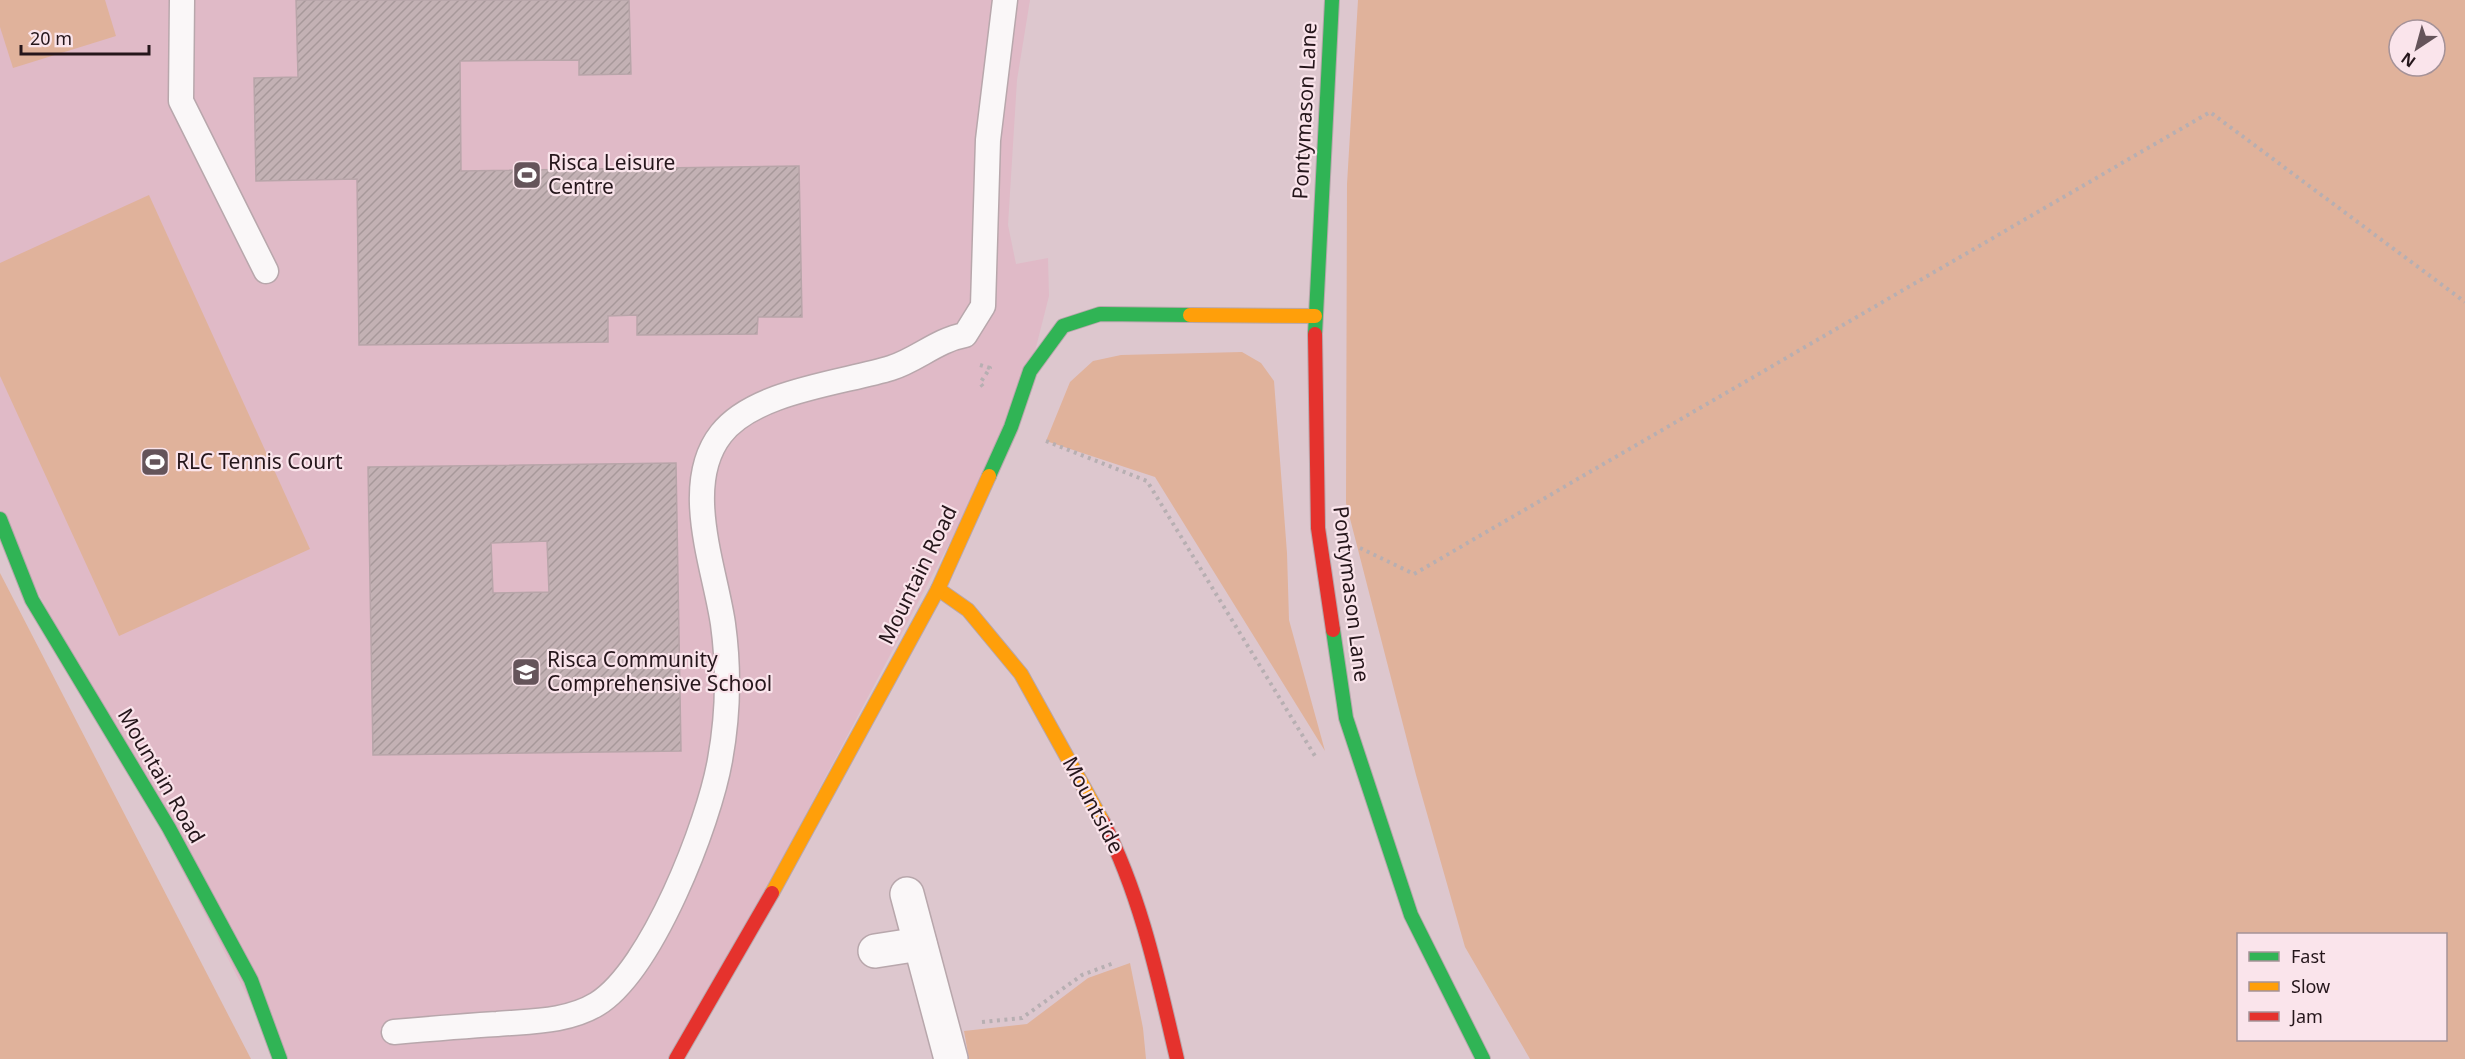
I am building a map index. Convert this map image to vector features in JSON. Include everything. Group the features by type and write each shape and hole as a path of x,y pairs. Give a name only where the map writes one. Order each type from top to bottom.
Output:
{"street":[{"name":"Pontymason Lane","path":"1332,0 1315,316 1318,528 1346,718 1411,915 1483,1059"},
{"name":"Mountain Road","path":"676,1059 785,871 938,589 1011,427 1030,371 1063,326 1100,314 1315,316"},
{"name":"Mountain Road","path":"0,519 32,600 169,828 251,980 280,1059"},
{"name":"Mountside","path":"938,589 968,610 1021,674 1091,798 1124,863 1150,948 1177,1059"},
{"path":"907,894 951,1059"},
{"path":"875,951 920,944"}],"lane":[{"path":"182,0 181,101 266,271"},
{"path":"394,1032 564,1018 596,1005 620,987 640,956 663,916 698,838 720,761 727,696 724,634 701,506 705,469 720,435 741,417 801,389 893,367 951,337 965,335 983,306 988,140 1005,0"}],"path":[{"path":"1318,528 1414,574 2210,112 2465,302"},
{"path":"1011,427 1147,481 1318,760"},
{"path":"942,1027 1022,1018 1082,975 1150,948"}],"shaded area":[{"path":"0,0 1030,0 1017,80 1008,225 1016,264 1048,258 1049,296 1030,371 1011,427 676,1059 280,1059 0,519"},
{"path":"0,0 105,0 116,36 13,68 0,27"},
{"path":"1358,0 2465,0 2465,1059 1530,1059 1465,947 1416,775 1346,503 1347,184"},
{"name":"RLC Tennis Court","path":"149,195 310,549 119,636 0,376 0,263"},
{"path":"1242,352 1261,363 1274,381 1287,553 1289,620 1325,751 1155,477 1046,441 1070,382 1093,361 1121,355"},
{"path":"0,573 251,1059 0,1059"},
{"path":"1130,963 1143,1028 1146,1059 969,1059 964,1031 1027,1024 1088,978"}],"building":[{"name":"Risca Leisure Centre","path":"296,0 629,0 631,74 579,75 579,60 460,61 461,171 799,166 802,317 758,317 757,334 637,335 637,315 608,316 608,342 359,345 357,179 256,181 254,78 298,77"},
{"name":"Risca Community Comprehensive School","path":"676,463 681,751 373,755 368,467","holes":["547,541 549,592 493,593 491,543"]}],"traffic: fast":[{"path":"1315,334 1332,0"},
{"path":"989,476 1011,427 1030,371 1063,326 1100,314 1190,315"},
{"path":"0,519 32,600 169,828 251,980 280,1059"},
{"path":"1333,630 1346,718 1411,915 1483,1059"}],"traffic: slow":[{"path":"1190,315 1315,316"},
{"path":"772,893 938,589 989,476"},
{"path":"938,589 968,610 1021,674 1103,822"}],"traffic: jam":[{"path":"1315,334 1318,528 1333,630"},
{"path":"1103,822 1138,908 1177,1059"},
{"path":"676,1059 772,893"}],"place":[{"name":"Risca Leisure Centre","path":"527,175"},
{"name":"RLC Tennis Court","path":"155,462"},
{"name":"Risca Community Comprehensive School","path":"526,672"}]}
